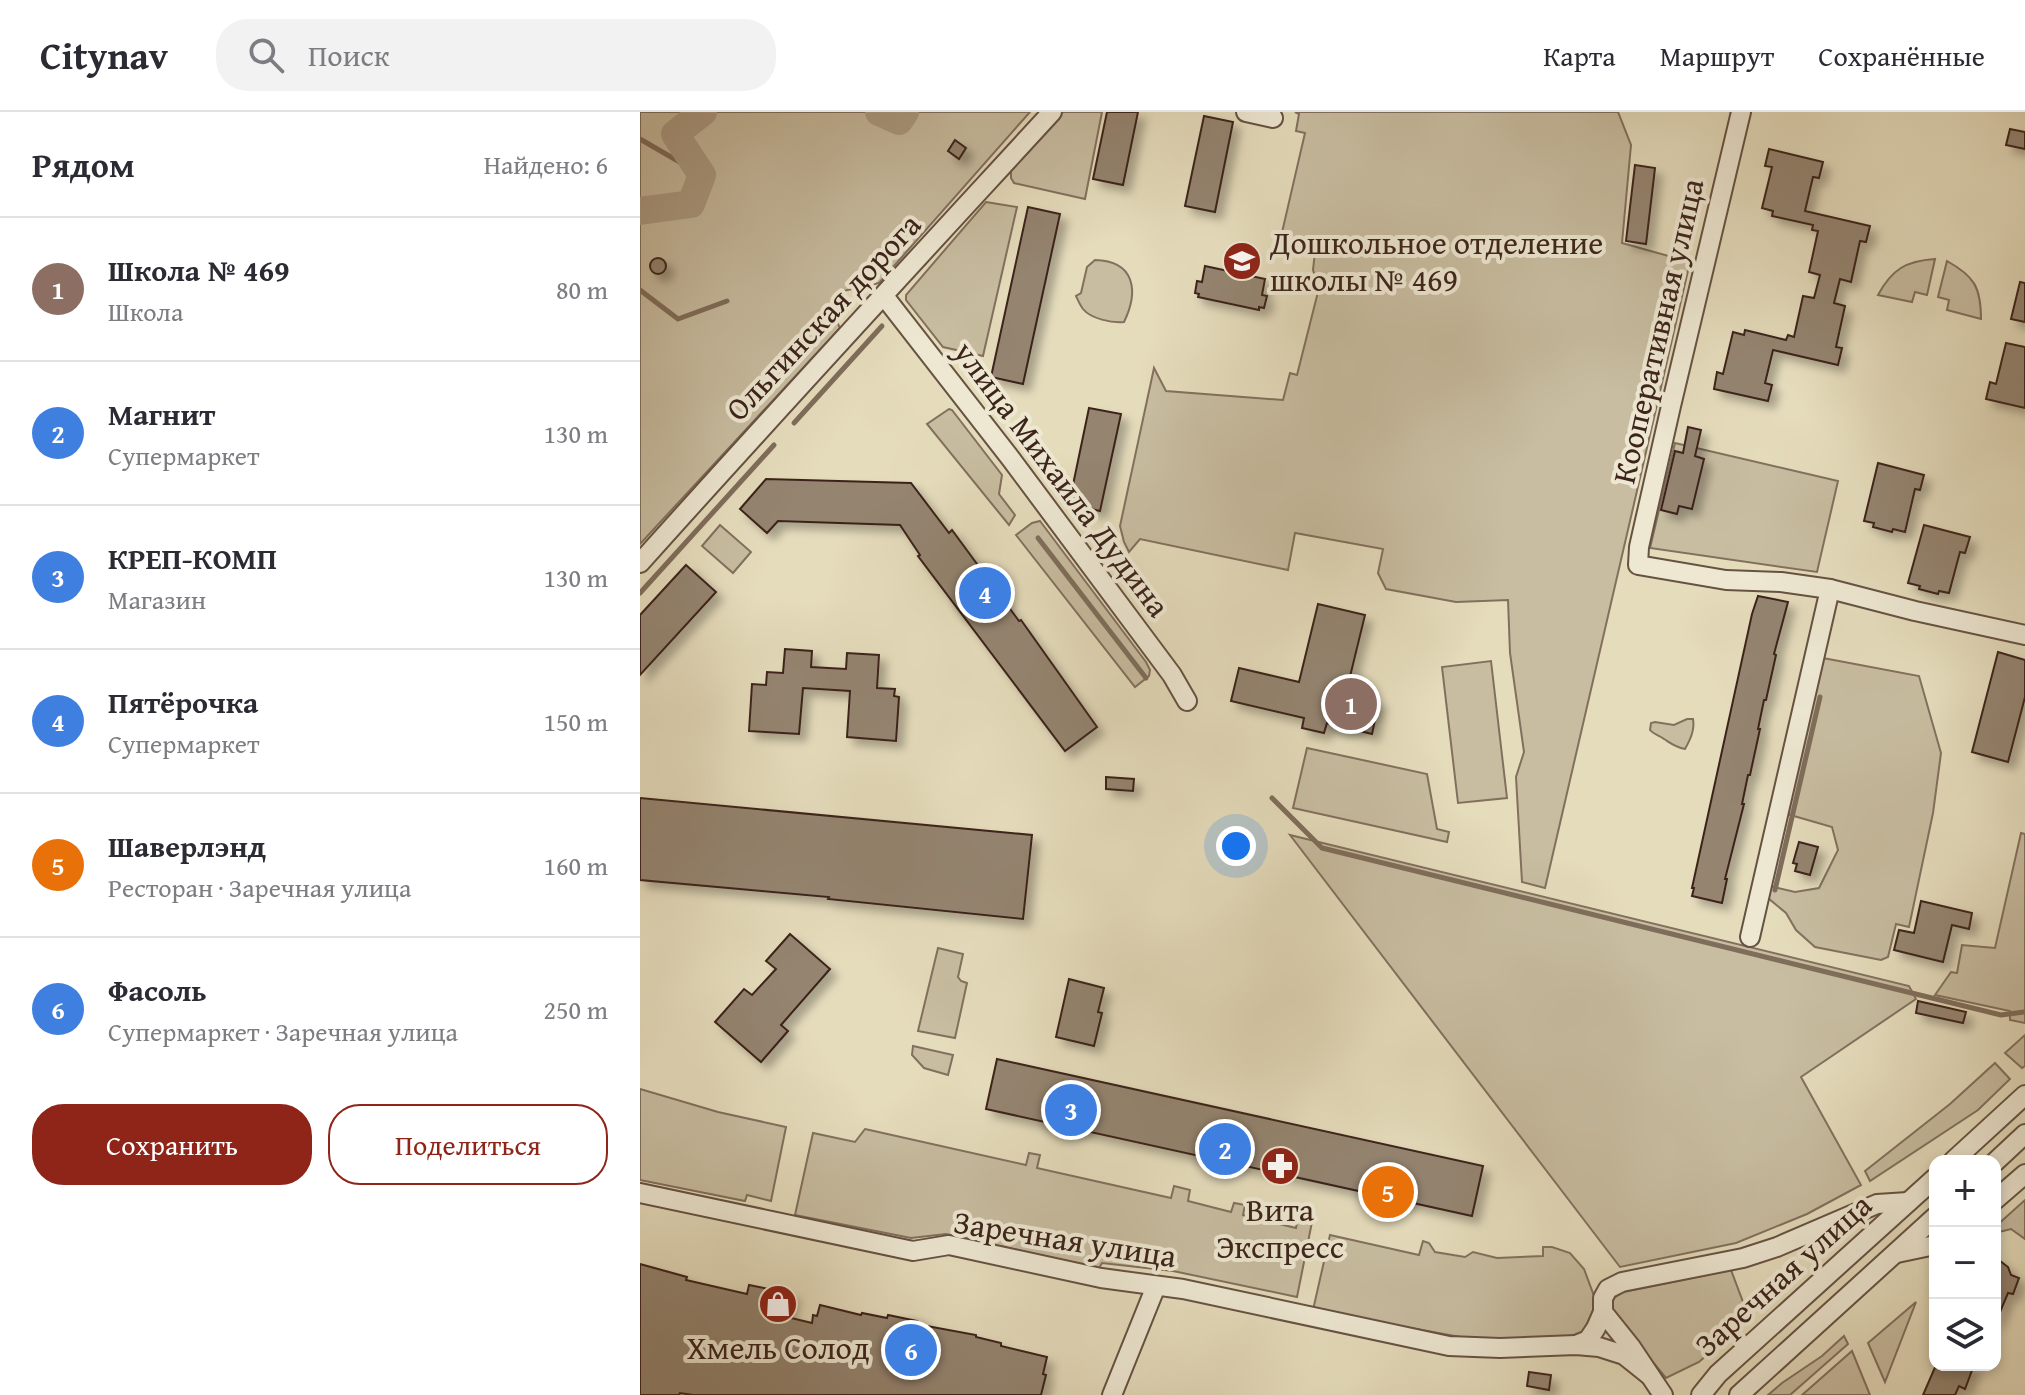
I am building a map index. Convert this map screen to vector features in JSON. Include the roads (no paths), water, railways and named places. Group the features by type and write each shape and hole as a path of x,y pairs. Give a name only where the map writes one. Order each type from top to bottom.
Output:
{"street":[{"name":"Ольгинская дорога","path":"640,563 769,418 1052,112"},
{"path":"1246,112 1273,118"},
{"name":"Кооперативная улица","path":"1741,112 1668,416 1639,547 1638,565 1726,580 1781,582 1830,589"},
{"name":"улица Михаила Дудина","path":"884,296 1046,505 1172,675 1187,701"},
{"path":"1750,937 1830,589 2025,635"},
{"path":"1960,1155 2025,1095"},
{"path":"2001,1156 2025,1134"},
{"path":"2001,1195 2025,1174"},
{"name":"Заречная улица","path":"1701,1395 1718,1374 1929,1183"},
{"name":"Заречная улица","path":"640,1193 913,1251 949,1245 1101,1278 1183,1289 1449,1346 1599,1347 1624,1355 1649,1375"},
{"name":"Заречная улица","path":"1576,1345 1588,1340 1596,1328 1608,1289 1622,1282 1743,1258 1777,1247 1877,1204 1908,1202"},
{"name":"Заречная улица","path":"1739,1395 1929,1222"},
{"path":"1894,1254 1929,1246"},
{"path":"1112,1395 1156,1286"},
{"path":"1603,1312 1663,1395"}],"waterway":[{"path":"640,211 691,204 702,175 675,134 703,112"},
{"path":"879,112 899,121 905,112"},
{"path":"640,139 702,175"},
{"path":"640,290 678,319 727,301"},
{"path":"794,423 882,326"},
{"path":"640,593 774,445"},
{"path":"1038,538 1146,678"},
{"path":"1775,890 1820,697"},
{"path":"1272,798 1322,848 2001,1015 2024,1012"}],"place":[{"name":"Дошкольное отделение школы № 469","path":"1242,261"},
{"name":"Пятёрочка","path":"985,593"},
{"name":"Школа № 469","path":"1351,704"},
{"name":"КРЕП-КОМП","path":"1071,1110"},
{"name":"Магнит","path":"1225,1149"},
{"name":"Вита Экспресс","path":"1280,1166"},
{"name":"Шаверлэнд","path":"1388,1192"},
{"name":"Хмель Солод","path":"778,1304"},
{"name":"Фасоль","path":"911,1350"}]}
